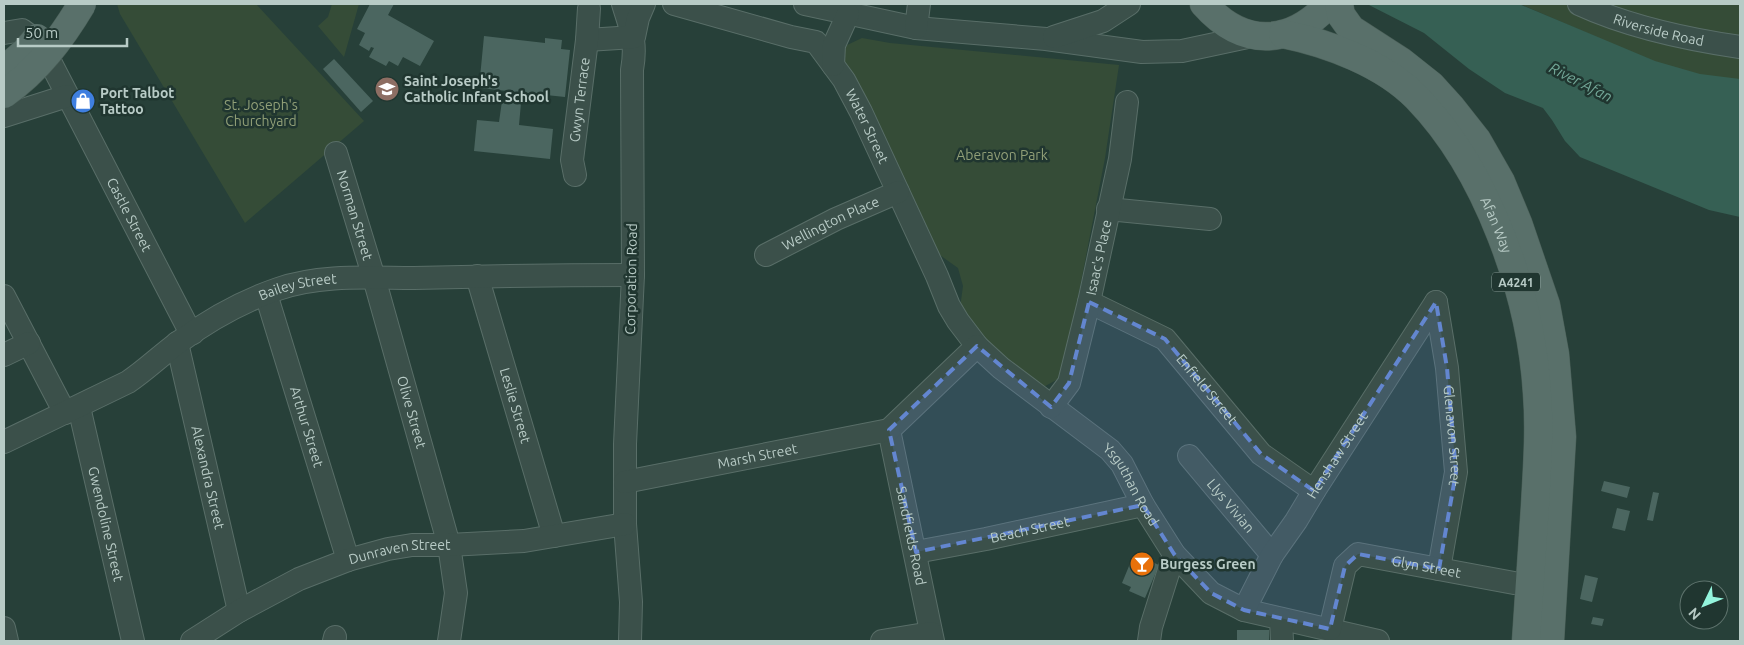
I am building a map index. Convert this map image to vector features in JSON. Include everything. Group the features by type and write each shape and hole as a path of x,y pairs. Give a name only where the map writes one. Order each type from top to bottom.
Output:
{"main road":[{"path":"4,70 25,52 40,35 60,4"},
{"path":"4,94 44,60 67,29 82,4"},
{"name":"A4241","path":"1204,4 1215,16 1229,26 1243,32 1270,35"},
{"path":"1270,35 1306,25 1329,4"},
{"name":"Afan Way","path":"1339,4 1341,15 1351,29 1402,62 1431,85 1452,107 1476,140 1501,182 1518,223 1546,305 1555,354 1562,438 1550,641"},
{"name":"Afan Way","path":"1270,35 1302,38 1361,59 1386,74 1416,97 1456,145 1482,191 1501,235 1522,304 1533,353 1538,394 1538,463 1526,641"}],"street":[{"name":"Corporation Road","path":"623,4 634,37 632,70 633,275 624,482 631,602 630,641"},
{"path":"634,37 638,18 644,4"},
{"path":"674,4 791,37 816,42"},
{"name":"Water Street","path":"792,4 797,15 844,80 861,112 949,306 977,346"},
{"path":"805,4 916,28 1046,39 1142,52 1163,53 1182,51 1270,35"},
{"path":"916,28 919,4"},
{"path":"1046,39 1103,21 1129,4"},
{"name":"Riverside Road","path":"1579,4 1605,16 1632,24 1712,43 1740,47"},
{"name":"Gwyn Terrace","path":"570,165 587,40 589,8"},
{"path":"833,66 834,45 848,14"},
{"name":"Castle Street","path":"4,33 22,30 41,44 186,324 185,338"},
{"name":"Gwyn Terrace","path":"587,40 634,37"},
{"path":"4,116 67,96"},
{"name":"Isaac's Place","path":"1051,407 1069,383 1089,302 1120,159 1127,102"},
{"name":"Norman Street","path":"336,152 374,278"},
{"name":"Wellington Place","path":"766,255 898,192"},
{"path":"1108,210 1210,219"},
{"name":"Bailey Street","path":"4,442 133,379 185,338 232,309 279,288 321,280 374,278 633,275"},
{"name":"Leslie Street","path":"477,276 554,536"},
{"name":"Olive Street","path":"374,278 449,545 456,593 449,641"},
{"name":"Arthur Street","path":"266,294 348,560"},
{"name":"Gwendoline Street","path":"4,296 29,344 72,410 133,641"},
{"name":"Enfield Street","path":"1089,302 1165,339 1261,454 1314,491"},
{"name":"Henshaw Street","path":"1244,610 1272,555 1296,521 1436,302"},
{"name":"Glenavon Street","path":"1436,302 1447,368 1456,472 1439,568"},
{"name":"Alexandra Street","path":"185,338 239,611"},
{"path":"4,355 29,344"},
{"path":"890,430 977,346"},
{"name":"Ysguthan Road","path":"977,346 1001,368 1110,450 1122,464 1143,505 1174,554 1211,593 1244,610 1378,641"},
{"name":"Marsh Street","path":"624,482 890,430"},
{"name":"Sandfields Road","path":"890,430 932,637"},
{"name":"Llys Vivian","path":"1189,456 1272,555"},
{"name":"Beach Street","path":"916,552 1143,505"},
{"name":"Dunraven Street","path":"195,641 239,611 298,579 348,560 388,549 412,545 524,541 625,524"},
{"path":"1149,641 1151,627 1174,554"},
{"name":"Glyn Street","path":"1330,629 1345,566 1358,554 1514,583"},
{"path":"1281,619 1282,641"},
{"path":"4,628 6,641"},
{"path":"882,641 932,637"}],"highlighted area":[{"path":"1089,302 1165,339 1261,454 1314,491 1436,302 1447,368 1456,472 1439,569 1358,554 1345,566 1330,629 1244,610 1211,593 1174,554 1143,505 916,552 889,430 977,346 1051,407 1069,383"}],"green space":[{"name":"St. Joseph's Churchyard","path":"117,4 256,4 364,121 245,223 120,14"},
{"path":"332,4 359,4 344,57 318,26 328,17"},
{"path":"1520,4 1740,4 1740,130 1596,37"},
{"name":"Aberavon Park","path":"862,38 890,43 1119,65 1105,158 1068,349 1060,378 1038,390 1004,361 960,308 963,286 958,268 937,253 843,59 845,46"}],"water":[{"name":"River Afan","path":"1367,4 1519,4 1655,61 1700,74 1740,79 1740,217 1709,210 1580,157 1565,141 1543,108 1505,93 1469,69 1424,33"}],"building":[{"path":"370,4 394,4 388,15 434,41 420,66 403,57 398,66 389,61 386,66 369,57 374,48 371,47 369,51 359,45 365,33 357,29"},
{"path":"484,36 545,43 545,38 562,40 561,49 570,50 565,97 479,88"},
{"path":"334,59 373,101 361,112 323,69"},
{"path":"502,101 521,103 519,125 553,129 550,159 474,151 477,120 499,122"},
{"path":"1604,481 1630,487 1627,498 1601,491"},
{"path":"1653,492 1659,493 1653,521 1647,520"},
{"path":"1617,508 1630,511 1625,531 1612,528"},
{"path":"1134,554 1159,565 1145,598 1129,591 1131,587 1122,583"},
{"path":"1585,575 1598,578 1592,602 1580,599"},
{"path":"1593,617 1604,619 1602,626 1591,624"},
{"path":"1237,630 1269,630 1269,641 1237,641"}],"place":[{"name":"Saint Joseph's Catholic Infant School","path":"387,89"},
{"name":"Port Talbot Tattoo","path":"83,101"},
{"name":"Burgess Green","path":"1142,564"}]}
